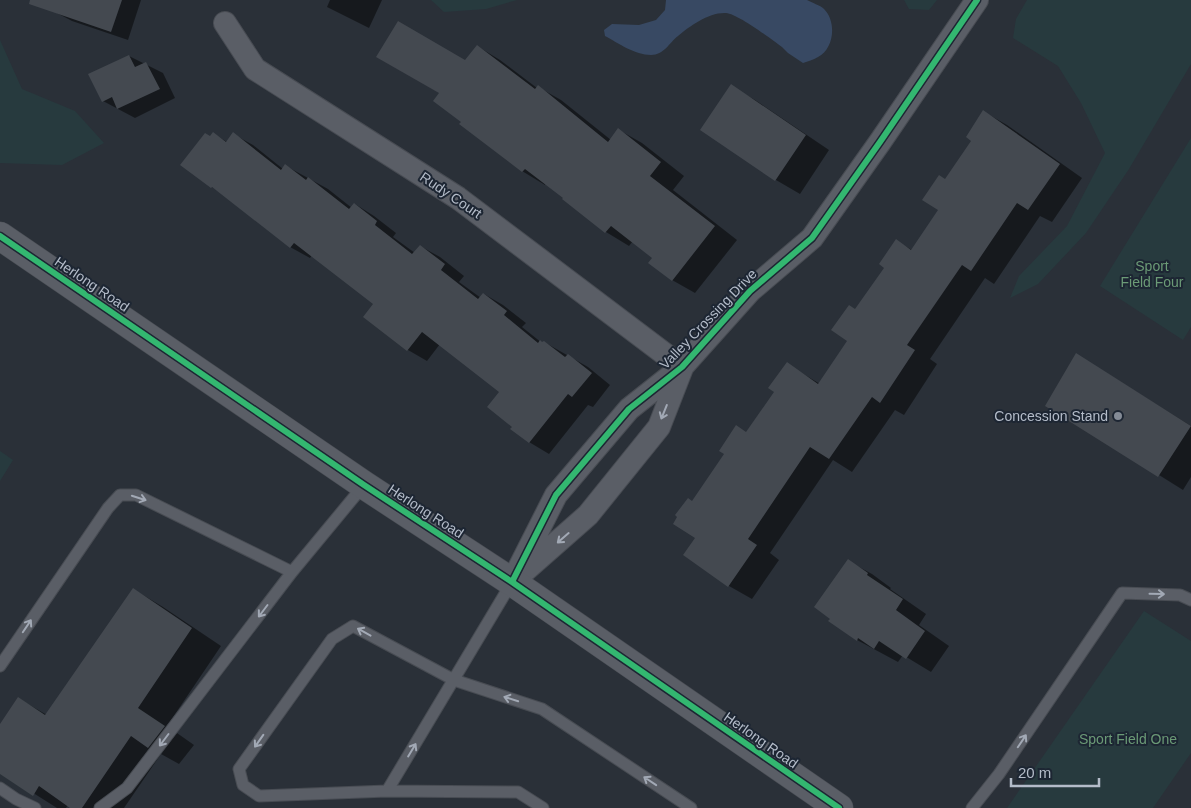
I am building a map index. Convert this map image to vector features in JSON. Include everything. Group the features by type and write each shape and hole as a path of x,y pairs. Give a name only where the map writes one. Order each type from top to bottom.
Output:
{"street":[{"name":"Valley Crossing Drive","path":"512,582 556,495 629,409 682,367 750,291 812,238 880,142 976,0"},
{"name":"Rudy Court","path":"225,23 255,69 458,198 682,367"},
{"name":"Herlong Road","path":"0,236 364,485 512,582 839,808"},
{"name":"Valley Crossing Drive","path":"512,582 588,515 659,426 682,367"}],"lane":[{"path":"100,808 127,788 292,572 364,485"},
{"path":"0,666 108,508 120,495 136,495 292,572"},
{"path":"387,791 512,582"},
{"path":"972,808 999,774 1122,593 1180,595 1191,600"},
{"path":"543,808 518,792 387,791 259,796 243,785 240,769 332,639 353,626 454,680 542,709 691,808"},
{"path":"0,788 16,799 35,808"}],"green space":[{"path":"431,0 517,0 486,9 444,12"},
{"path":"904,0 937,0 929,10 909,9"},
{"path":"1027,0 1191,0 1191,64 1129,169 1086,233 1038,284 1010,298 1019,276 1067,226 1105,153 1081,103 1058,66 1013,38 1016,19"},
{"path":"0,40 22,89 75,111 104,143 62,165 0,163"},
{"name":"Sport Field Four","path":"1191,138 1191,327 1183,340 1100,286"},
{"path":"0,451 13,460 0,481"},
{"name":"Sport Field One","path":"1144,611 1191,641 1191,753 1153,808 1007,808"}],"water":[{"path":"666,0 807,0 822,8 828,14 831,21 832,35 828,48 823,53 803,63 754,27 726,13 720,13 700,20 678,36 663,51 651,55 633,51 605,36 604,30 612,24 639,25 656,20 665,10"}],"building":[{"path":"30,0 122,0 111,32 29,4"},
{"path":"398,21 465,60 477,45 535,89 538,85 608,142 618,128 661,162 650,176 715,226 672,281 648,263 652,258 611,226 605,233 525,169 522,172 459,124 461,122 433,101 439,93 376,57"},
{"path":"129,55 135,67 146,62 160,89 117,109 112,97 102,102 88,74"},
{"path":"731,84 806,135 775,181 700,130"},
{"path":"983,110 1060,164 1028,210 1017,203 971,271 962,265 907,345 915,350 880,403 872,397 829,459 810,447 748,539 757,545 728,587 683,555 695,538 673,524 677,517 675,515 688,498 692,501 724,454 719,451 736,425 746,432 774,392 768,388 787,362 818,384 847,341 831,330 849,305 855,309 884,268 879,264 896,239 911,250 938,210 922,200 939,175 945,179 971,141 966,137"},
{"path":"213,132 226,142 233,132 281,170 285,164 306,180 308,177 349,209 354,203 377,221 375,225 412,254 420,245 445,264 441,270 478,299 483,293 507,311 504,315 538,343 540,340 544,341 565,357 568,354 592,373 572,397 568,394 529,443 510,429 512,427 487,407 499,392 422,332 407,351 363,317 373,304 294,243 290,248 212,187 180,165 205,133 210,136"},
{"name":"Concession Stand","path":"1076,353 1191,426 1158,477 1045,406"},
{"path":"848,559 868,573 867,575 903,599 896,610 925,631 906,659 879,641 874,649 858,638 857,641 828,621 830,619 814,607"},
{"path":"133,588 192,628 138,708 165,726 148,748 131,736 82,808 70,808 39,786 33,796 0,774 0,724 18,697 45,715"}],"cycle path":[{"path":"512,582 556,495 629,409 682,367 750,291 812,238 977,0"},
{"path":"0,236 364,485 512,582 839,808"}],"place":[{"name":"Concession Stand","path":"1118,416"}]}
